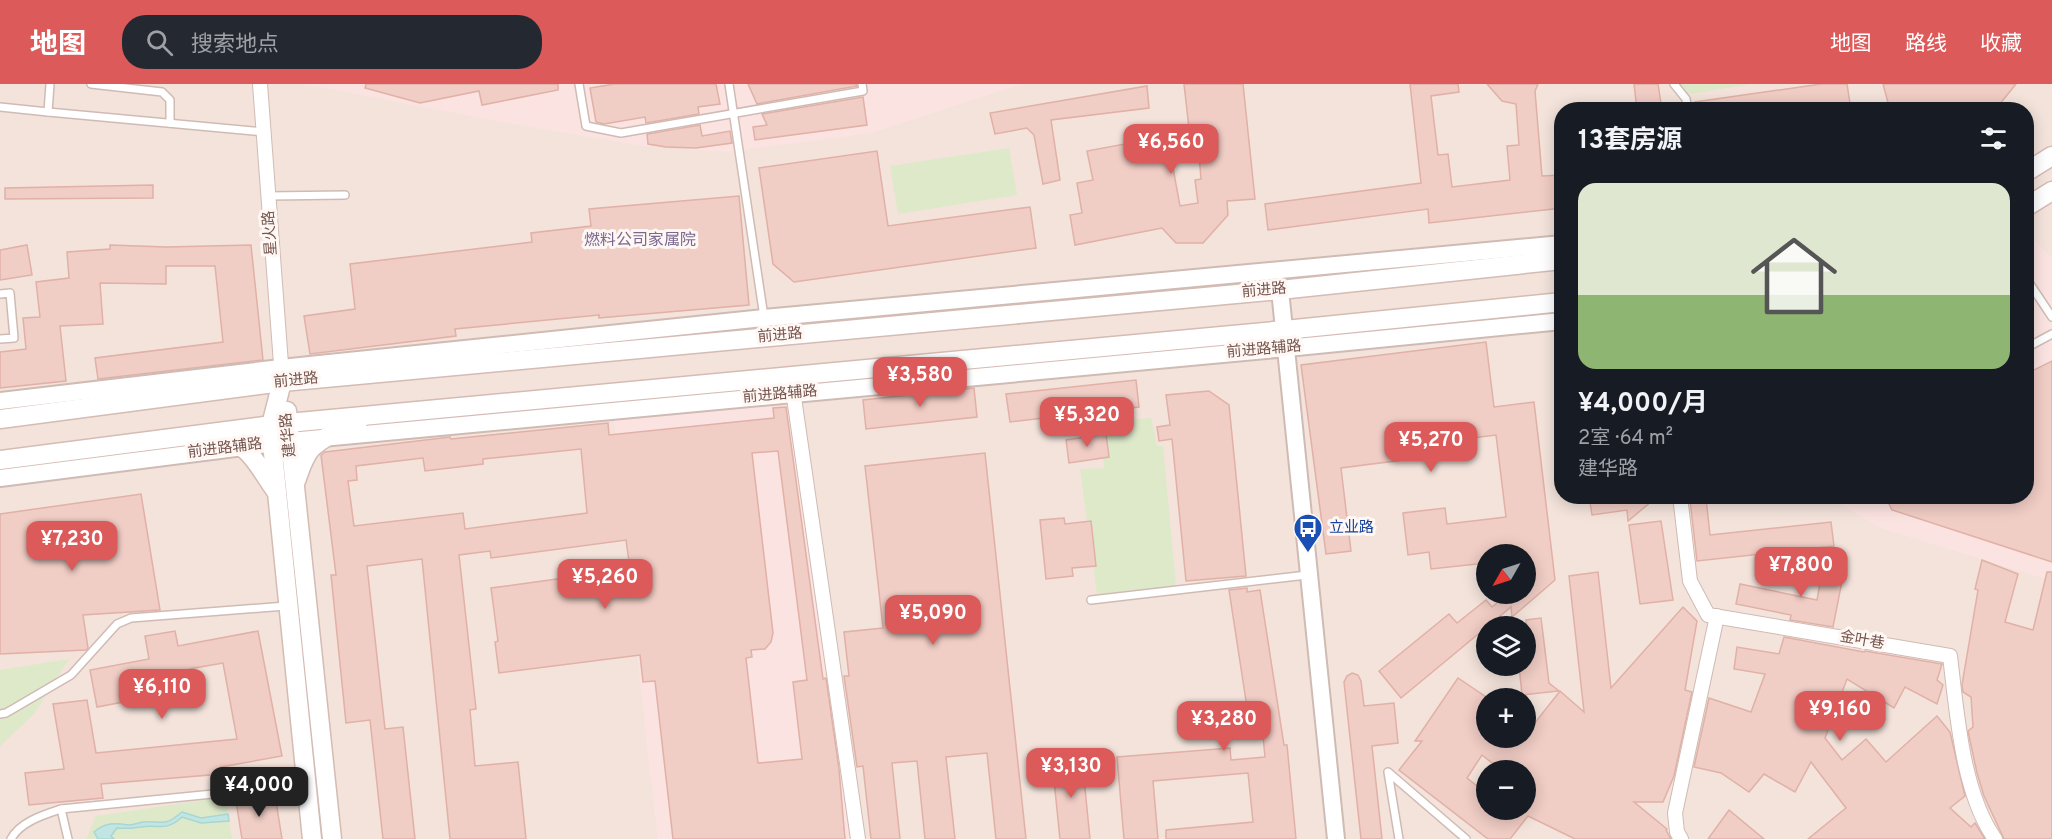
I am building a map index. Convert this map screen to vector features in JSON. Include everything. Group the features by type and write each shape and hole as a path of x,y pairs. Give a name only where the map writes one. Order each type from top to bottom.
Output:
{"main road":[{"path":"2034,167 2052,156"},
{"path":"2034,202 2052,191"},
{"name":"前进路","path":"0,419 282,375 767,337 1280,290 1554,261"},
{"path":"0,460 196,435 280,433 369,415 792,385 1286,339 1554,303"},
{"name":"建华路","path":"282,375 277,493 312,839"},
{"path":"294,485 303,461 311,448 343,427 369,415"},
{"name":"建华路","path":"280,433 294,485 332,839"},
{"path":"196,435 226,439 244,447 277,493"}],"street":[{"name":"星火路","path":"260,84 282,375"},
{"path":"0,401 282,375 764,318 1554,245"},
{"path":"1280,290 1336,839"},
{"name":"前进路辅路","path":"1286,339 1554,322"},
{"path":"792,385 858,839"},
{"name":"前进路辅路","path":"0,478 244,447 280,433 328,437 792,385"},
{"path":"1681,504 1690,581 1708,615 1717,616 1676,813 1677,832 1681,839"},
{"name":"金叶巷","path":"1717,616 1950,656 1968,779 1987,827 1995,839"}],"lane":[{"path":"48,112 50,84"},
{"path":"91,84 162,92 170,100 170,123"},
{"path":"579,84 586,126 621,133 863,91 862,84"},
{"path":"729,84 767,337"},
{"path":"1674,84 1687,102"},
{"path":"0,107 264,132"},
{"path":"269,196 345,195"},
{"path":"2034,290 2052,317"},
{"path":"0,294 10,293 14,338 0,339"},
{"path":"2034,344 2052,334"},
{"path":"1091,600 1310,575"},
{"path":"0,714 6,713 71,675 117,624 131,618 288,606"},
{"path":"1399,839 1388,772 1466,839"},
{"path":"10,839 14,833 37,817 61,809 307,785"},
{"path":"61,809 68,839"}],"shaded area":[{"path":"0,84 2052,84 2052,839 0,839"},
{"path":"304,84 1023,84 871,133 727,152 644,146 507,123"},
{"path":"2034,240 2052,258 2052,581 1881,528 1839,504 2034,504"},
{"path":"788,401 850,839 658,839 614,420"}],"green space":[{"path":"1677,84 1750,84 1686,95"},
{"path":"1009,148 1017,195 898,214 890,166"},
{"path":"1151,418 1157,446 1163,446 1176,586 1097,594 1080,469 1104,468 1101,422"},
{"path":"69,659 34,714 0,746 0,670"},
{"path":"225,797 232,839 86,839 96,816"}],"water":[{"path":"182,812 201,818 228,814 229,821 201,823 182,817 162,827 117,828 111,836 114,839 98,839 94,832 110,824 167,822"}],"building":[{"path":"366,84 558,84 558,90 482,105 479,91 420,103 365,88"},
{"path":"614,84 716,84 720,104 698,107 699,114 646,123 645,117 604,124 596,122 590,88"},
{"path":"748,84 856,84 857,86 757,104"},
{"path":"1184,84 1243,84 1255,199 1227,201 1228,215 1203,243 1176,243 1162,228 1075,245 1070,215 1082,213 1077,183 1093,180 1087,151 1167,136 1171,157 1166,158 1173,168 1180,206 1198,203 1195,180 1201,179 1199,154 1192,155"},
{"path":"1410,84 1458,84 1459,92 1431,96 1438,155 1448,154 1452,187 1510,180 1507,146 1519,145 1516,104 1502,101 1487,84 1538,84 1535,91 1542,176 1554,175 1554,209 1429,223 1428,209 1268,230 1265,204 1421,183"},
{"path":"1634,84 1658,84 1661,102 1636,102"},
{"path":"1821,84 1847,84 1850,102 1695,102"},
{"path":"1883,84 2016,84 2001,102 1888,102"},
{"path":"1147,86 1149,108 1051,120 1060,180 1043,184 1034,135 1027,128 995,134 990,113"},
{"path":"863,97 867,125 755,140 753,127 767,125 762,114"},
{"path":"700,125 702,136 730,131 732,143 696,148 648,144 647,134"},
{"path":"877,151 888,226 1030,207 1036,248 794,282 773,264 759,168"},
{"path":"153,185 153,198 5,199 5,188"},
{"path":"739,196 749,305 599,318 599,315 455,329 456,336 310,354 304,316 355,309 350,264 532,242 531,233 591,226 589,209"},
{"path":"27,245 32,275 0,280 0,250"},
{"path":"110,245 166,247 251,245 263,360 98,379 95,358 223,342 215,266 166,266 166,284 100,283 103,324 60,326 66,381 0,388 0,352 26,349 23,318 40,317 36,282 69,278 67,252 110,249"},
{"path":"1486,342 1494,407 1534,402 1555,580 1536,596 1536,544 1476,544 1476,564 1431,569 1429,552 1408,555 1403,513 1445,508 1447,524 1506,517 1496,435 1440,442 1442,455 1341,468 1351,551 1326,554 1301,365"},
{"path":"2052,361 2052,562 1892,510 1889,504 2034,504 2034,370"},
{"path":"1136,380 1139,407 1010,422 1006,394"},
{"path":"974,388 977,417 866,429 863,400"},
{"path":"1209,391 1229,405 1246,576 1186,581 1172,439 1159,441 1157,427 1170,425 1166,395"},
{"path":"786,407 823,679 826,678 839,769 845,839 673,839 655,681 643,682 640,655 499,673 495,642 498,641 491,588 630,569 626,540 491,558 490,551 459,555 476,709 470,710 475,766 518,762 526,839 450,839 422,559 367,566 385,729 403,727 415,839 383,839 370,720 346,723 331,575 336,575 321,455 325,452 450,437 451,439 608,423 609,435 774,418 773,408","holes":["581,449 587,513 465,529 463,513 354,526 348,481 357,480 356,466 423,458 425,471 483,464 483,459","778,451 807,680 793,682 802,759 758,763 746,658 752,657 751,650 765,649 771,642 773,633 752,453"]},
{"path":"1106,434 1109,457 1069,463 1066,440"},
{"path":"985,453 1026,839 996,839 987,753 946,757 955,839 925,839 917,761 892,763 900,839 871,839 863,766 857,767 844,676 849,676 844,632 883,628 865,466"},
{"path":"141,494 160,610 83,615 88,648 86,650 0,654 0,514"},
{"path":"1590,504 1648,504 1628,521 1627,510 1592,515"},
{"path":"1690,504 1707,504 1710,535 1831,522 1834,546 1697,561"},
{"path":"1064,518 1065,524 1091,521 1096,566 1072,568 1073,576 1046,579 1040,520"},
{"path":"1661,521 1673,600 1640,604 1629,525"},
{"path":"1825,556 1846,561 1833,627 1790,620 1791,615 1736,604 1740,584 1817,600"},
{"path":"1982,560 2018,574 2005,622 2033,630 2047,572 2052,572 2052,839 2004,839 1984,796 1977,773 1968,731 1973,727 1971,697 1963,692 1962,685 1978,590 1975,589"},
{"path":"1598,572 1611,688 1683,607 1697,621 1685,690 1692,692 1674,776 1663,802 1634,802 1667,829 1671,839 1575,839 1536,820 1536,760 1488,760 1482,755 1476,760 1476,764 1467,778 1476,785 1476,820 1525,820 1510,839 1488,839 1399,770 1422,741 1415,741 1458,678 1476,690 1476,748 1536,748 1536,721 1560,691 1584,712 1569,576"},
{"path":"1247,588 1247,592 1260,590 1284,745 1287,745 1296,839 1166,839 1166,830 1253,822 1248,773 1153,781 1158,839 1124,839 1117,757 1230,748 1231,760 1265,757 1262,726 1250,727 1229,590"},
{"path":"1481,604 1489,604 1492,607 1496,604 1527,604 1513,616 1511,607 1500,616 1476,616 1476,636 1401,698 1379,671 1449,614 1457,623"},
{"path":"1541,618 1549,683 1559,691 1536,693 1536,688 1521,688 1520,676 1536,676 1536,619"},
{"path":"175,631 178,646 258,631 282,756 221,767 222,774 101,784 103,798 29,805 25,773 64,769 53,704 87,700 96,753 237,739 223,663 189,669 186,690 97,707 90,670 149,659 145,636"},
{"path":"1784,637 1942,664 1937,680 1943,685 1937,704 1905,687 1894,708 1847,679 1825,738 1842,760 1866,739 1886,762 1937,716 1950,732 1965,796 1950,808 1971,827 1975,823 1985,839 1808,839 1846,808 1811,762 1795,792 1764,774 1749,792 1721,773 1694,767 1709,698 1751,712 1765,674 1734,669 1737,647 1779,654"},
{"path":"1352,673 1358,675 1361,681 1364,706 1394,703 1398,743 1372,746 1382,839 1361,839 1344,682"},
{"path":"1082,758 1090,839 1060,839 1052,761"},
{"path":"275,795 282,839 242,839 236,801"},
{"path":"1729,810 1764,839 1708,839"}],"place":[{"name":"立业路","path":"1308,554"}],"district":[{"name":"燃料公司家属院","path":"640,241"}]}
